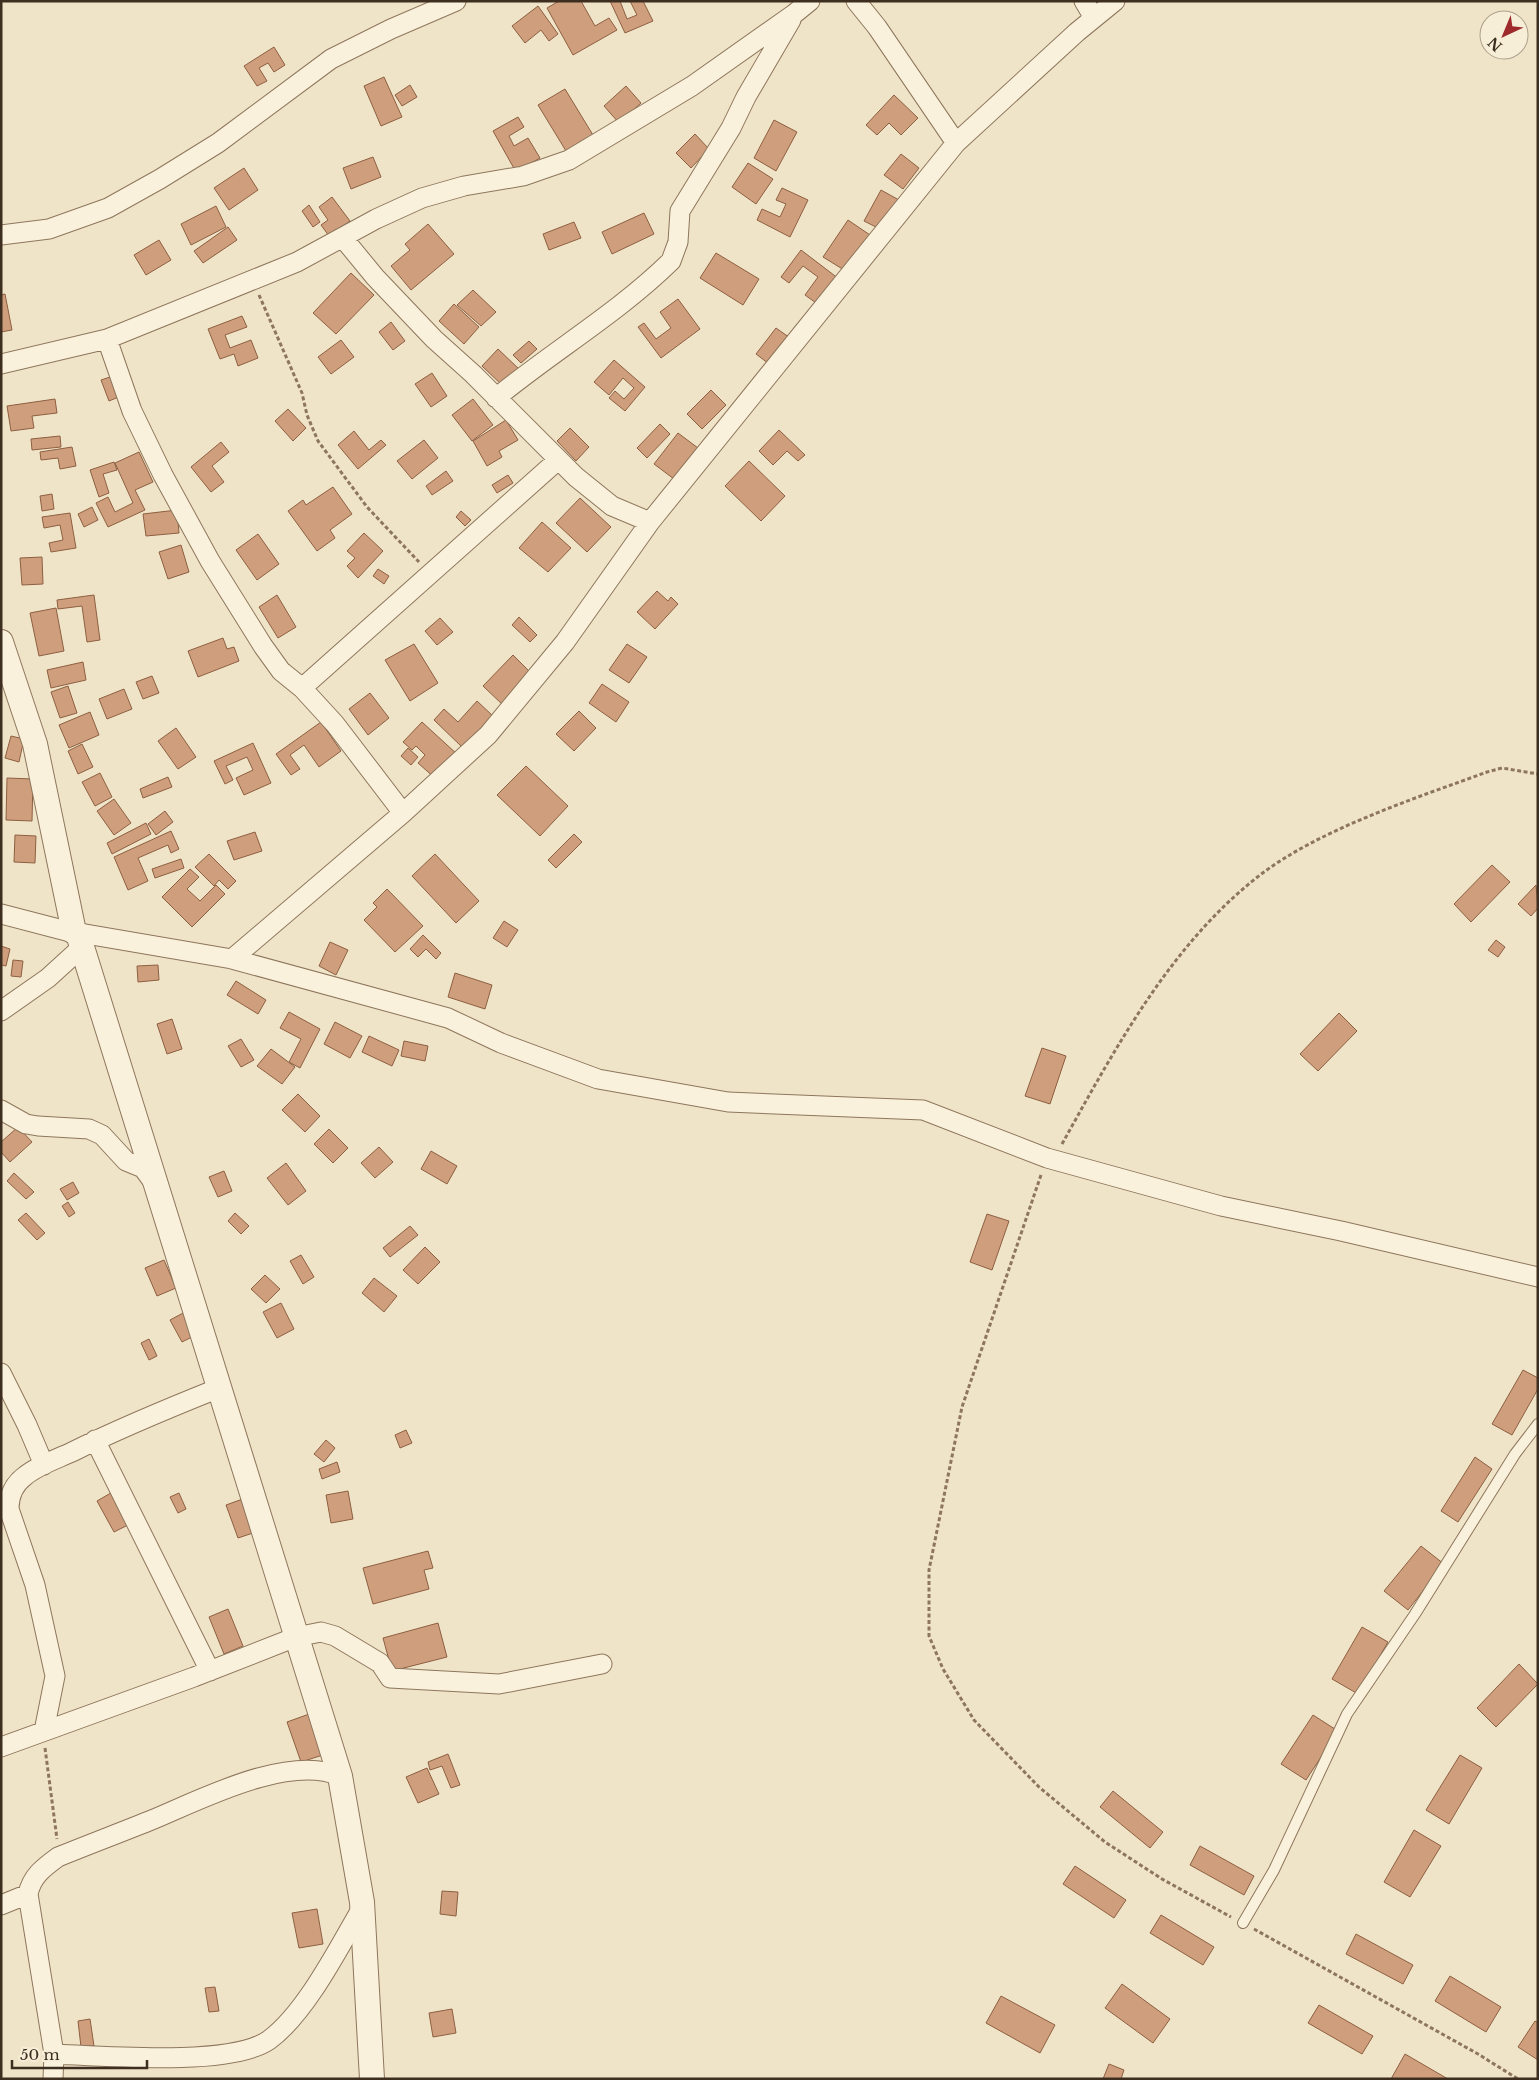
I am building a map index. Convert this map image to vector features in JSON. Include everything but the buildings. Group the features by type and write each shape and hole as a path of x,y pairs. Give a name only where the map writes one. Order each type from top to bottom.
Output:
{"street":[{"path":"1,235 49,230 108,208 218,143 331,59 391,29 456,1"},
{"path":"1,364 106,339 297,262 422,198 464,186 523,176 569,160 692,86 810,1"},
{"path":"1084,1 1094,18"},
{"path":"232,959 403,813 488,735 565,642 650,522 956,143 1115,1"},
{"path":"867,5 877,27 956,143"},
{"path":"496,398 530,370 560,352 671,261 678,242 680,212 731,128 746,97 794,14"},
{"path":"343,238 375,278 427,332 558,460 612,506 650,522"},
{"path":"106,339 132,410 163,475 210,560 276,664 302,688 335,724 403,813"},
{"path":"302,688 558,460"},
{"path":"1,642 35,744 78,938 340,1776 363,1906 372,2079"},
{"path":"1,914 78,938 232,959 448,1018 501,1044 598,1079 728,1102 923,1110 1050,1159 1221,1206 1341,1231 1538,1277"},
{"path":"1,1011 48,978 78,938"},
{"path":"1,1110 26,1124 89,1129 102,1135 126,1161 143,1168 154,1183"},
{"path":"1,1373 27,1425 44,1465"},
{"path":"44,1731 55,1676 35,1585 9,1509 9,1499 13,1489 24,1476 44,1465 95,1440 219,1388"},
{"path":"95,1440 210,1671"},
{"path":"1,1747 210,1671 296,1637 321,1632 335,1636 380,1663 390,1678 499,1684 602,1664"},
{"path":"53,2079 54,2054 28,1894 31,1881 40,1870 58,1857 255,1778 306,1771 328,1771 340,1776"},
{"path":"1,1905 28,1894"},
{"path":"54,2054 155,2057 232,2054 254,2048 269,2040 293,2017 363,1906"}],"lane":[{"path":"1243,1923 1274,1870 1347,1714 1425,1599 1515,1454 1538,1424"}],"path":[{"path":"252,280 298,384 318,441 367,507 430,573"},
{"path":"1518,2079 1478,2054 1162,1879 1105,1842 1039,1787 974,1720 943,1669 929,1636 929,1570 962,1407 1050,1159 1164,974 1216,913 1261,874 1295,852 1340,830 1487,772 1502,768 1538,774"},
{"path":"44,1731 58,1857"}]}
